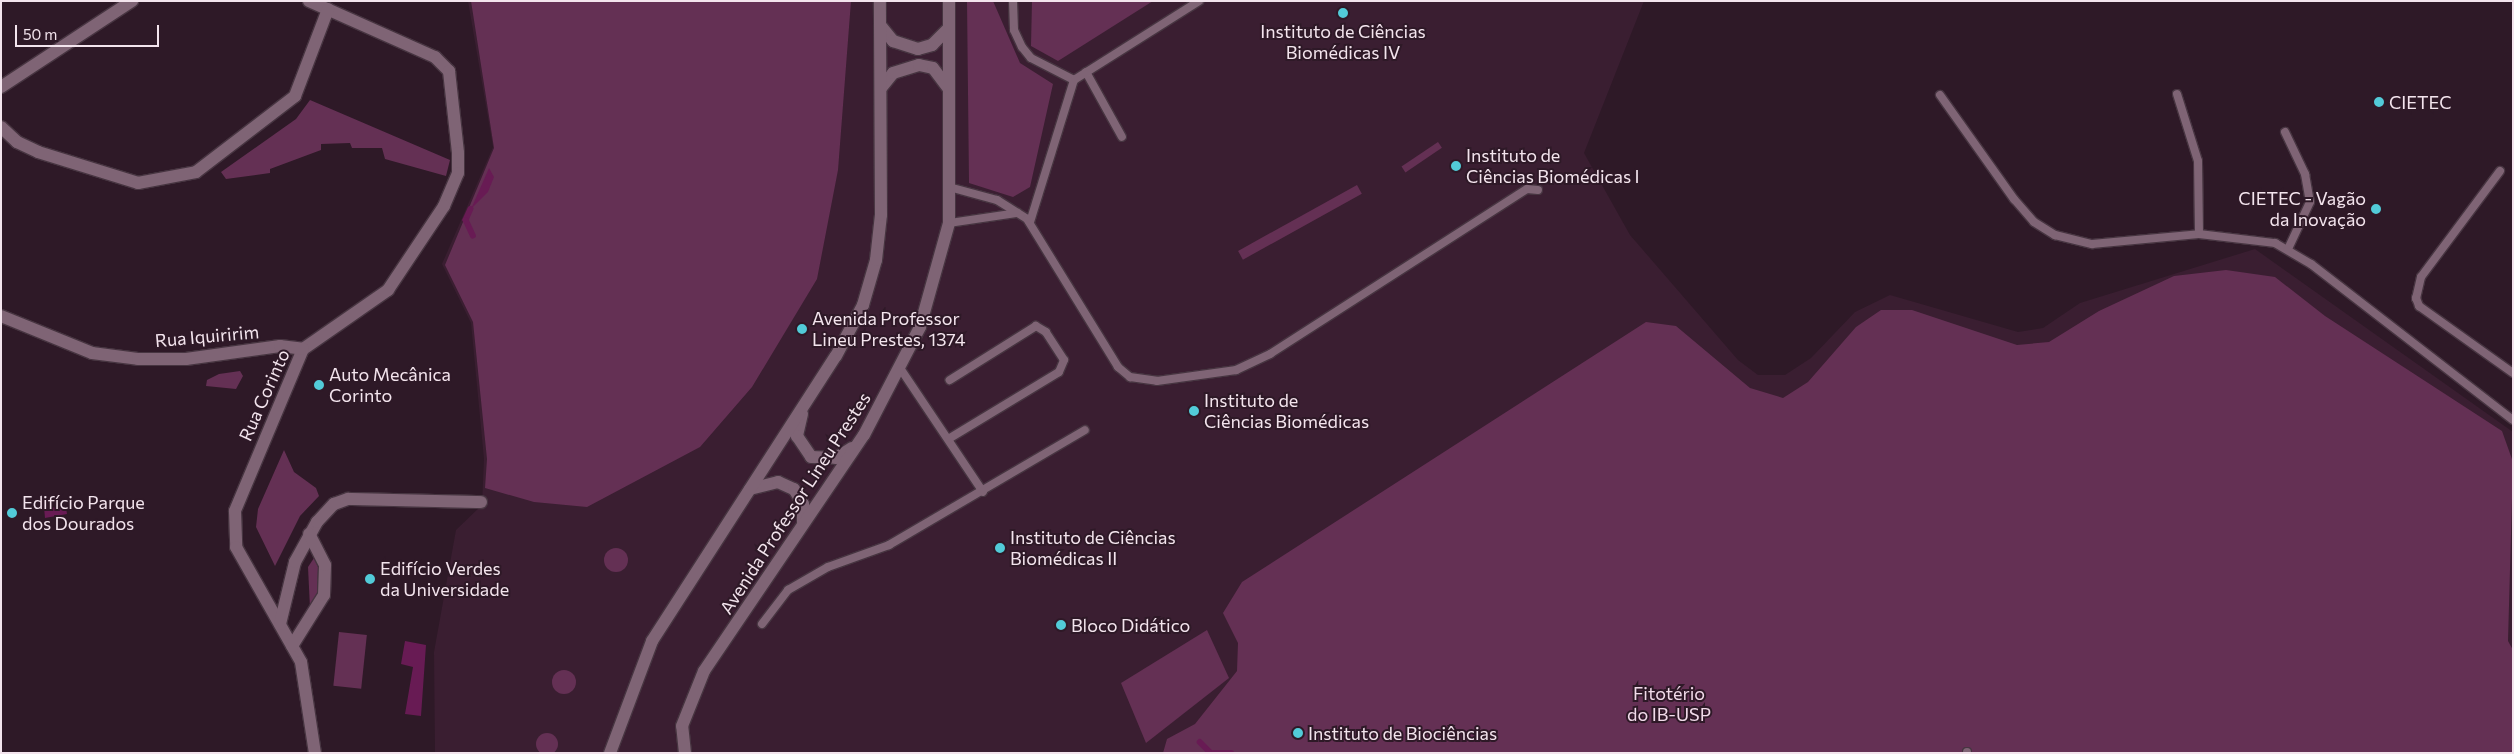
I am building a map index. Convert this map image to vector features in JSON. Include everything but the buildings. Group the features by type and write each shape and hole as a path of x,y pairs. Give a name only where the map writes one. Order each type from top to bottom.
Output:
{"street":[{"path":"1,87 132,1"},
{"name":"Rua Corinto","path":"309,1 435,57 449,71 456,110 458,173 444,206 388,290 303,349 242,488 234,527 236,547 247,572 292,646 308,695 315,753"},
{"path":"610,753 652,641 806,402 856,319 876,260 881,215 880,1"},
{"name":"Avenida Professor Lineu Prestes","path":"685,753 682,726 704,671 859,443 900,368 937,278 948,223 950,188 949,1"},
{"path":"1,127 17,142 38,152 138,183 196,172 294,96 328,9"},
{"path":"880,25 892,41 918,49 932,45 949,28"},
{"path":"881,88 893,73 919,65 932,68 948,88"},
{"name":"Rua Iquiririm","path":"1,316 92,353 138,359 186,359 280,346 303,349"},
{"path":"806,402 797,436 811,457 836,458 859,443"},
{"path":"750,489 778,482 794,489 803,504 803,524"},
{"path":"280,624 295,562 309,534 326,510 341,500 482,502"},
{"path":"292,646 324,595 325,565 309,534"}],"lane":[{"path":"1013,1 1014,30 1022,47 1031,58 1074,80"},
{"path":"1030,222 1074,80 1199,1"},
{"path":"1086,72 1122,137"},
{"path":"2176,94 2198,161 2199,234"},
{"path":"1940,95 2014,199 2034,222 2055,235 2113,245 2199,234 2246,237 2288,249 2512,416"},
{"path":"2285,132 2305,174 2310,202 2288,249"},
{"path":"2500,171 2421,277 2416,298 2420,306 2513,373"},
{"path":"950,188 997,200 1030,222 1110,357 1130,377 1186,380 1236,370 1270,354 1527,189 1538,190"},
{"path":"948,223 1017,213"},
{"path":"950,380 1036,326 1046,332 1064,360 1059,372 950,438"},
{"path":"900,368 950,438 983,492"},
{"path":"762,624 788,590 828,567 890,545 983,492 1085,430"}],"shaded area":[{"path":"468,1 1644,1 1584,153 1630,235 1738,360 1758,375 1785,375 1811,358 1855,312 1890,295 2018,332 2043,328 2080,303 2255,249 2513,432 2513,753 435,753 434,652 456,530 482,505 484,459 471,323 442,264 493,147"},
{"path":"489,168 494,177 488,192 471,209"},
{"path":"44,507 66,508 67,514 45,518"},
{"path":"405,641 426,645 421,716 405,714 413,667 401,664"}],"green space":[{"path":"471,1 851,1 838,170 817,279 752,387 700,447 587,507 534,502 485,488 487,459 473,322 445,265 494,148"},
{"path":"967,1 993,1 1020,63 1053,84 1030,187 1013,197 969,183"},
{"path":"1032,1 1153,1 1058,61 1031,46"},
{"path":"310,100 450,160 446,176 385,159 382,148 352,148 350,143 321,144 321,150 270,169 270,173 226,179 221,172 296,119"},
{"path":"1438,142 1442,148 1405,172 1402,167"},
{"path":"1357,185 1362,194 1243,260 1238,251"},
{"name":"Fitotério do IB-USP","path":"2226,270 2275,277 2325,316 2502,431 2513,462 2508,641 2513,650 2513,753 1163,753 1167,739 1195,724 1237,671 1238,643 1223,613 1242,582 1646,322 1676,326 1750,388 1783,398 1808,382 1856,327 1881,310 1912,310 2017,345 2049,342 2099,311 2174,276"},
{"path":"240,371 243,376 236,389 206,386 207,380 219,374"},
{"path":"284,450 294,472 316,488 319,496 300,516 275,566 256,527 258,509"},
{"path":"616,548 621,549 627,555 627,565 621,571 616,572 611,571 605,565 604,560 605,555 611,549"},
{"path":"314,558 320,571 319,596 310,608 308,567"},
{"path":"1207,630 1229,678 1146,743 1121,683"},
{"path":"339,632 367,635 361,689 333,686"},
{"path":"564,670 572,674 576,682 572,690 564,694 556,690 552,682 556,674"},
{"path":"547,733 555,736 558,744 555,752 547,755 539,752 536,744 539,736"}],"waterway":[{"path":"471,209 466,220 473,235"},
{"path":"1200,742 1211,753"},
{"path":"1214,753 1231,753"}],"place":[{"name":"Instituto de Ciências Biomédicas IV","path":"1343,13"},
{"name":"CIETEC","path":"2379,102"},
{"name":"Instituto de Ciências Biomédicas I","path":"1456,166"},
{"name":"CIETEC - Vagão da Inovação","path":"2376,209"},
{"name":"Avenida Professor Lineu Prestes, 1374","path":"802,329"},
{"name":"Auto Mecânica Corinto","path":"319,385"},
{"name":"Instituto de Ciências Biomédicas","path":"1194,411"},
{"name":"Edifício Parque dos Dourados","path":"12,513"},
{"name":"Instituto de Ciências Biomédicas II","path":"1000,548"},
{"name":"Edifício Verdes da Universidade","path":"370,579"},
{"name":"Bloco Didático","path":"1061,625"},
{"name":"Instituto de Biociências","path":"1298,733"}]}
